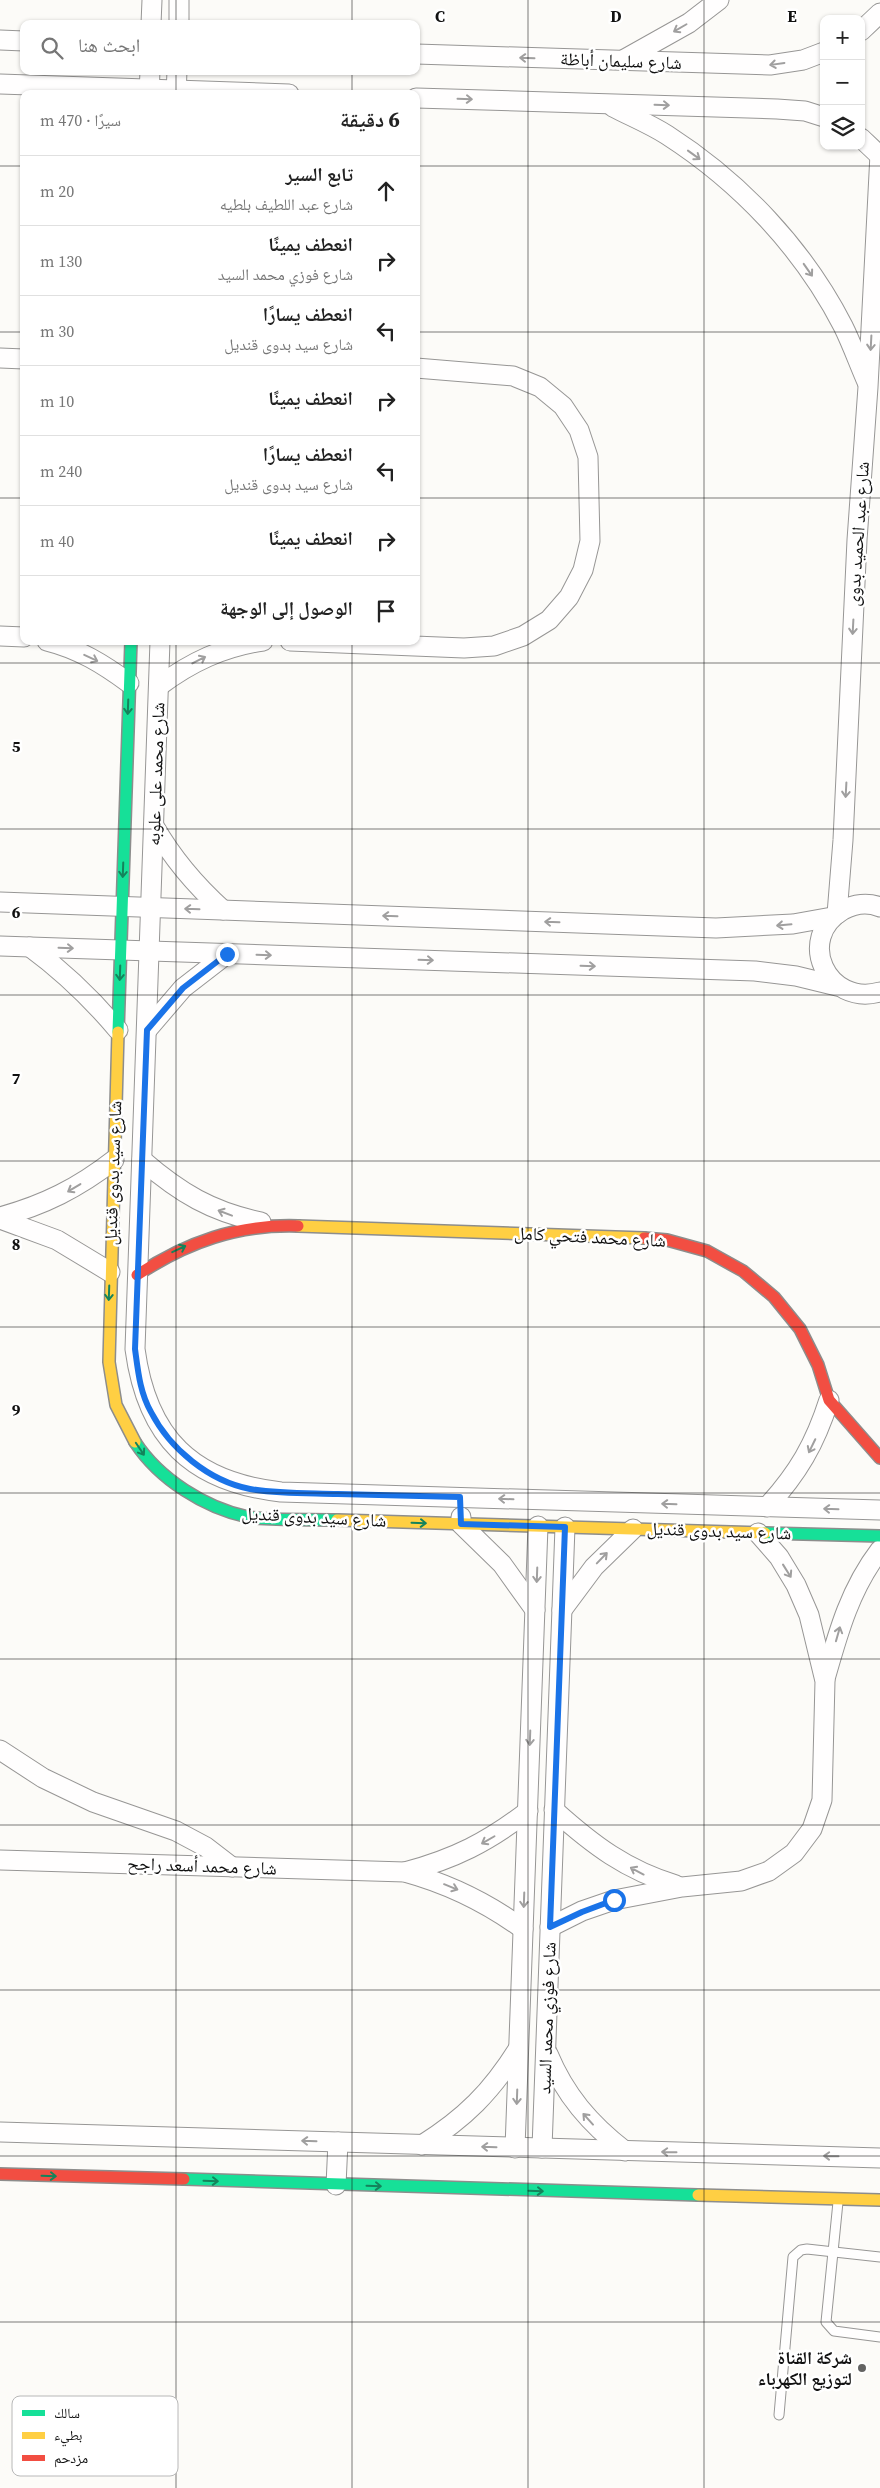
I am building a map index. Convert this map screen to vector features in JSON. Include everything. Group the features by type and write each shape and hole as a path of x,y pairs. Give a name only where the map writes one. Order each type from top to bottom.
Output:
{"street":[{"path":"151,20 152,0"},
{"path":"179,0 179,20"},
{"path":"622,61 689,23 719,0"},
{"path":"865,27 880,13"},
{"path":"0,40 20,41"},
{"name":"شارع سليمان أباظة","path":"420,54 770,65 803,60 820,54"},
{"path":"176,90 177,75"},
{"path":"0,84 149,85 168,90"},
{"path":"420,98 777,109 805,111 820,116"},
{"path":"607,104 666,134 719,173 767,218 809,269 843,326 868,387"},
{"path":"865,142 880,155"},
{"name":"شارع عبد الحميد بدوى","path":"834,916 843,840 857,540 868,387 880,155"},
{"path":"389,645 464,648 494,646 523,636 549,620 569,597 583,570 590,541 588,457 579,430 562,406 540,387 513,376 420,368"},
{"path":"0,636 20,637"},
{"path":"62,645 100,662 129,684"},
{"name":"شارع محمد على علوبه","path":"122,907 131,645"},
{"name":"شارع محمد على علوبه","path":"151,908 160,645"},
{"path":"159,686 183,668 210,654 238,645"},
{"path":"154,826 178,865 196,886 223,910"},
{"path":"0,902 716,928 792,924 834,916"},
{"path":"877,997 847,992 837,986 828,977 819,953 822,934 834,916 849,906 863,904 880,907"},
{"name":"شارع سيد بدوى قنديل","path":"122,907 108,1339 110,1377 117,1406 129,1433 146,1458 167,1479 192,1496 219,1509 248,1517 880,1536"},
{"name":"شارع سيد بدوى قنديل","path":"151,908 135,1349 139,1381 150,1411 168,1438 191,1460 218,1478 249,1488 281,1492 880,1510"},
{"path":"0,946 755,971 796,976 837,986"},
{"path":"30,947 62,971 92,999 118,1030"},
{"path":"147,1030 183,988 227,954"},
{"path":"0,1218 30,1209 60,1196 88,1180 114,1160"},
{"name":"شارع محمد فتحي كامل","path":"142,1160 170,1184 201,1203 236,1217 272,1225"},
{"path":"0,1218 57,1240 110,1272"},
{"name":"شارع محمد فتحي كامل","path":"138,1275 168,1254 200,1239 236,1229 272,1225 626,1236 667,1240 707,1251 743,1271 774,1297 800,1329 818,1365 829,1400 880,1458"},
{"path":"768,1506 788,1484 806,1458 820,1430 829,1400"},
{"path":"460,1497 461,1524 502,1564 535,1610"},
{"name":"شارع فوزي محمد السيد","path":"515,2148 538,1526"},
{"name":"شارع فوزي محمد السيد","path":"542,2148 565,1527"},
{"path":"562,1611 594,1567 633,1529"},
{"path":"758,1533 779,1557 796,1585 809,1615 825,1681"},
{"path":"550,1927 614,1900 682,1887 741,1881 769,1871 794,1853 812,1829 822,1800 825,1681 842,1619 851,1597 880,1550"},
{"path":"0,1750 43,1778 93,1802 176,1831 206,1847 232,1867"},
{"path":"554,1810 583,1836 613,1858 647,1876 682,1887"},
{"name":"شارع محمد أسعد راجح","path":"405,1872 438,1863 471,1850 500,1833 528,1811"},
{"name":"شارع محمد أسعد راجح","path":"0,1860 405,1872 437,1881 467,1894 496,1910 523,1929"},
{"path":"422,2145 451,2126 478,2104 501,2077 519,2048"},
{"path":"546,2048 558,2078 576,2106 599,2131 625,2151"},
{"path":"0,2132 880,2158"},
{"path":"336,2185 338,2142"},
{"path":"0,2174 880,2200"}],"lane":[{"path":"838,2199 826,2317 829,2327 834,2331 880,2337"},
{"path":"780,2415 791,2262 796,2254 801,2250 880,2257"}],"traffic: fast":[{"path":"118,1032 131,645"},
{"path":"135,1442 170,1480 184,1490 216,1507 248,1517 337,1520"},
{"path":"765,1533 880,1536"},
{"path":"184,2179 698,2195"}],"traffic: slow":[{"path":"118,1032 109,1362 116,1405 135,1442"},
{"path":"298,1226 644,1238"},
{"path":"337,1520 765,1533"},
{"path":"698,2195 880,2200"}],"traffic: jam":[{"path":"137,1275 175,1253 214,1237 255,1228 298,1226"},
{"path":"644,1238 667,1240 707,1251 743,1271 774,1297 800,1329 818,1365 829,1400 880,1458"},
{"path":"0,2174 184,2179"}],"place":[{"name":"شركة القناة لتوزيع الكهرباء","path":"862,2368"}],"route":[{"path":"227,954 183,988 147,1030 135,1349 139,1381 150,1411 168,1438 191,1460 218,1478 249,1488 281,1492 460,1497 461,1524 565,1527 550,1927 614,1900"}]}
